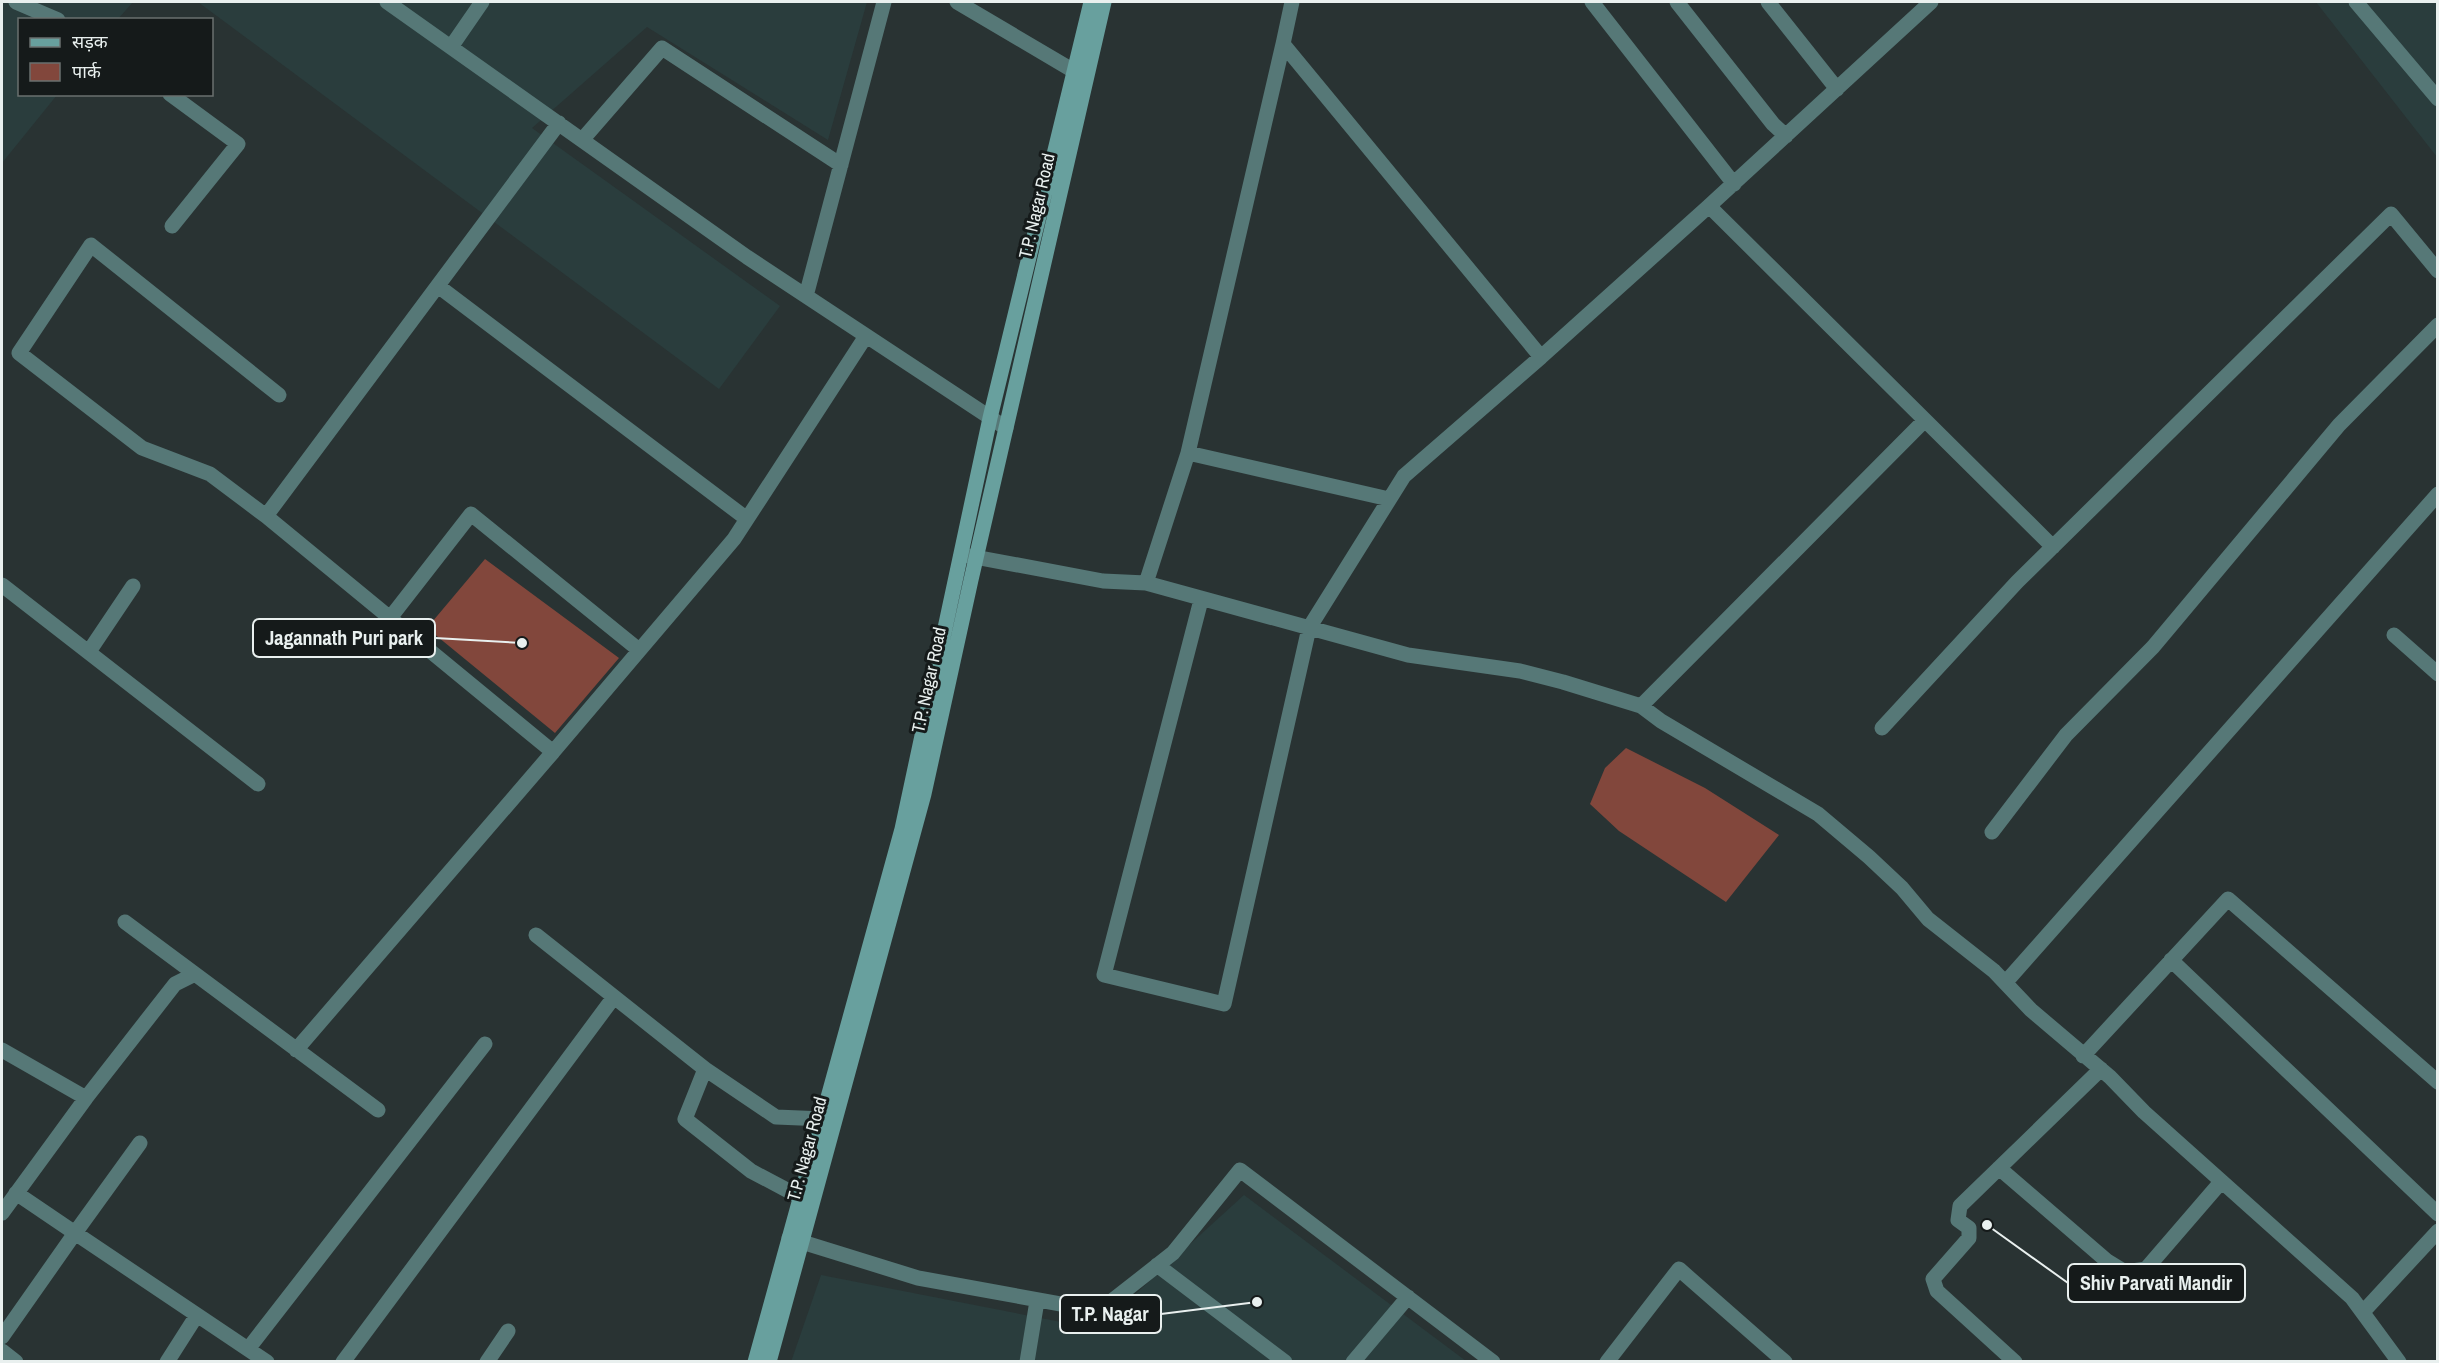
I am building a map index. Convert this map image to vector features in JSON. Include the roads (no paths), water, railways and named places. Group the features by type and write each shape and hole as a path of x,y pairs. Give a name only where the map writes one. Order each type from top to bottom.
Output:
{"main road":[{"path":"755,1362 795,1240 800,1197 824,1119 902,829 968,556 990,418 1081,75 1091,2"},
{"name":"T.P. Nagar Road","path":"769,1362 795,1240 924,794 968,556 1006,428 1081,75 1104,2"}],"street":[{"path":"16,2 53,18"},
{"path":"387,2 806,296 1006,428"},
{"path":"452,47 482,2"},
{"path":"806,296 884,2"},
{"path":"957,2 1081,75"},
{"path":"1146,584 1188,453 1292,2"},
{"path":"1592,2 1734,184"},
{"path":"1677,2 1773,124 1786,136"},
{"path":"1768,2 1837,89"},
{"path":"2356,2 2438,99"},
{"path":"1201,600 1104,975 1224,1004 1309,628 1404,476 1734,184 1837,89 1923,4"},
{"path":"1283,44 1541,357"},
{"path":"582,140 662,48 841,165"},
{"path":"171,226 238,144 173,96"},
{"path":"266,516 559,123"},
{"path":"1709,206 2053,547"},
{"path":"1882,728 2017,582 2391,214 2438,271"},
{"path":"279,395 91,245 19,353 142,448 210,474 266,516 553,752"},
{"path":"438,286 747,519"},
{"path":"1992,832 2066,735 2154,647 2339,424 2438,325"},
{"path":"296,1050 734,539 866,336"},
{"path":"1641,706 1924,421"},
{"path":"1188,453 1389,498"},
{"path":"2005,983 2438,494"},
{"path":"390,618 471,514 639,650"},
{"path":"968,556 1103,581 1146,584 1408,655 1520,671 1641,706 1818,814 1893,880 1928,919 2005,983 2221,1182 2352,1298 2399,1362"},
{"path":"2,585 90,650 258,784"},
{"path":"90,650 134,586"},
{"path":"2394,635 2438,674"},
{"path":"2083,1056 2228,899 2438,1082"},
{"path":"125,922 378,1110"},
{"path":"536,934 705,1069 776,1117 824,1119"},
{"path":"2171,960 2438,1214"},
{"path":"2,1213 86,1098 175,984 195,974"},
{"path":"343,1362 614,997"},
{"path":"248,1349 485,1044"},
{"path":"2,1050 86,1098"},
{"path":"705,1069 685,1119 751,1171 800,1197"},
{"path":"2015,1362 1937,1291 1933,1279 1969,1239 1969,1228 1958,1220 1960,1206 2101,1069"},
{"path":"2,1337 140,1143"},
{"path":"1999,1168 2107,1261 2125,1272 2146,1269 2221,1182"},
{"path":"795,1240 918,1278 1037,1302 1099,1311 1173,1253 1240,1170 1493,1362"},
{"path":"16,1193 267,1362"},
{"path":"2363,1312 2438,1231"},
{"path":"1157,1265 1285,1362"},
{"path":"1607,1362 1679,1269 1785,1362"},
{"path":"1353,1362 1408,1297"},
{"path":"1027,1362 1037,1302"},
{"path":"166,1362 197,1315"},
{"path":"487,1362 508,1331"},
{"path":"2,1351 16,1362"}],"place":[{"name":"Jagannath Puri park","path":"522,643"},
{"name":"Shiv Parvati Mandir","path":"1987,1225"},
{"name":"T.P. Nagar","path":"1257,1302"}]}
